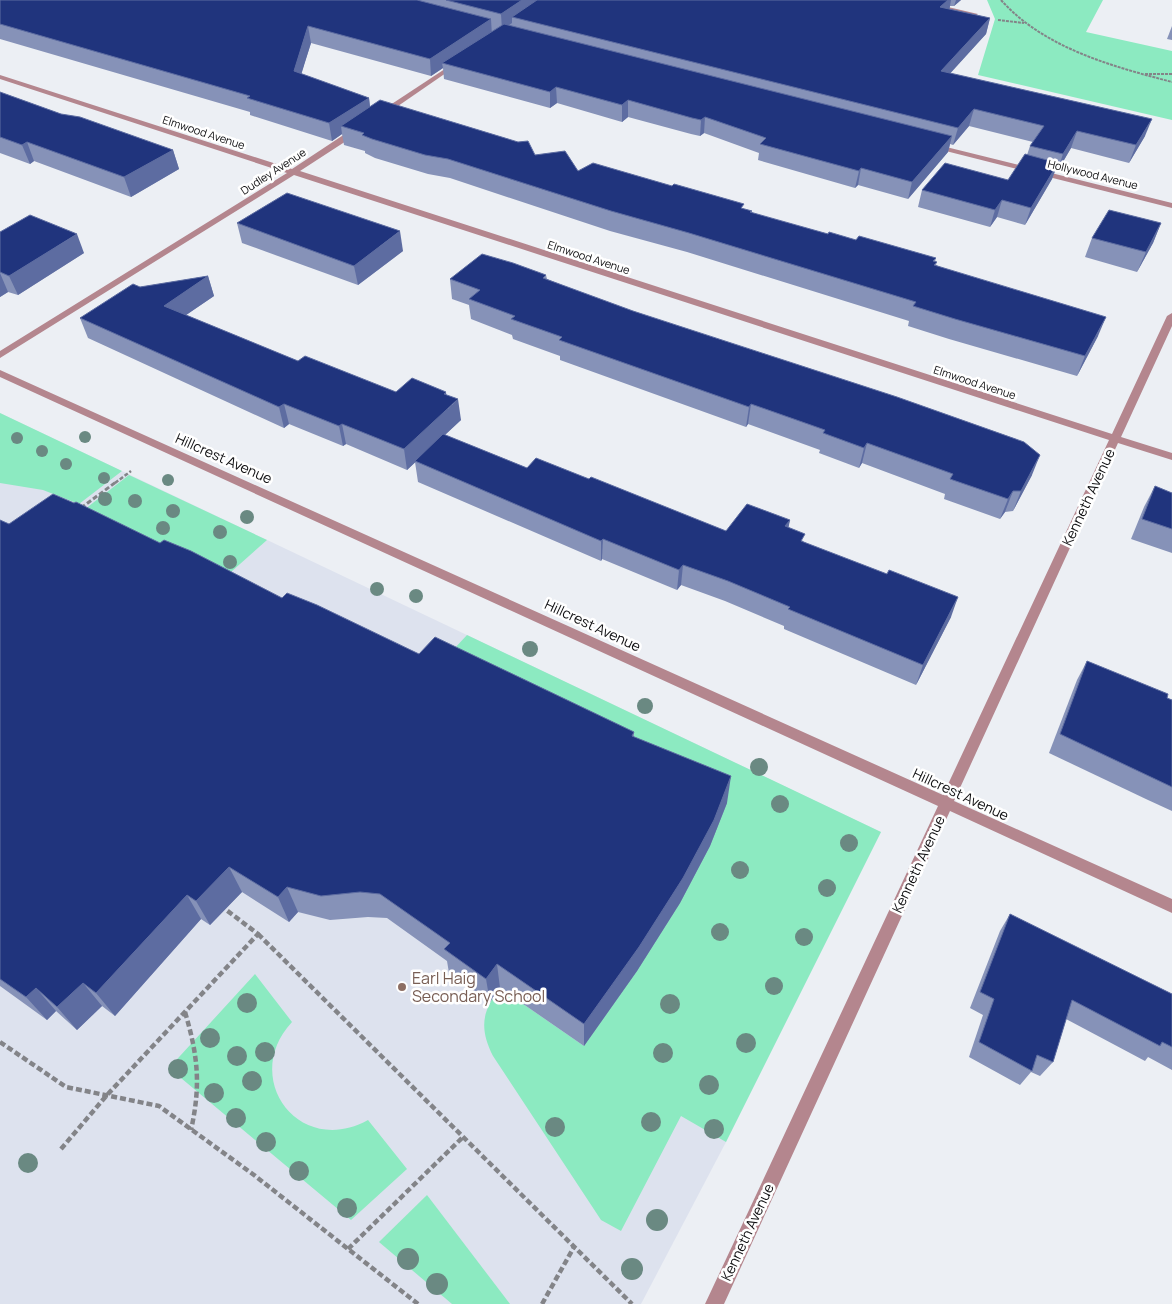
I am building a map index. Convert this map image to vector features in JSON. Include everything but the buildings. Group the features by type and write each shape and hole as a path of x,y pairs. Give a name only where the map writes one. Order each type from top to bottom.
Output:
{"street":[{"path":"909,0 974,14"},
{"path":"377,116 466,57"},
{"name":"Elmwood Avenue","path":"0,77 1172,457"},
{"name":"Dudley Avenue","path":"0,356 292,173 369,122"},
{"name":"Hollywood Avenue","path":"922,142 1172,206"},
{"name":"Kenneth Avenue","path":"714,1304 1172,316"},
{"name":"Hillcrest Avenue","path":"0,373 1172,906"}],"path":[{"path":"1001,0 1025,24 1080,53 1139,74 1172,82"},
{"path":"1139,74 1172,74"},
{"path":"76,512 130,471"},
{"path":"226,909 258,934 632,1304"},
{"path":"61,1149 107,1095 258,934"},
{"path":"185,1012 197,1052 200,1071 199,1096 191,1130"},
{"path":"0,1042 66,1087 159,1106 254,1175 418,1304"},
{"path":"348,1249 463,1137"},
{"path":"542,1304 574,1247"}],"shaded area":[{"name":"Earl Haig Secondary School","path":"0,413 881,832 726,1142 641,1304 0,1304"}],"green space":[{"path":"987,0 1103,0 1086,32 1172,51 1172,120 978,75 995,19"},
{"path":"0,413 122,471 79,504 43,490 0,483"},
{"path":"129,475 267,540 231,572 67,523"},
{"path":"467,635 881,832 726,1142 681,1116 621,1231 601,1220 493,1056 486,1037 484,1020 486,1012 500,988 584,1046 439,665"},
{"path":"255,974 292,1022 278,1044 272,1066 275,1088 285,1106 300,1120 320,1129 343,1129 368,1120 407,1169 351,1220 169,1068"},
{"path":"427,1195 510,1304 452,1304 379,1242"}],"place":[{"name":"Earl Haig Secondary School","path":"402,987"}]}
